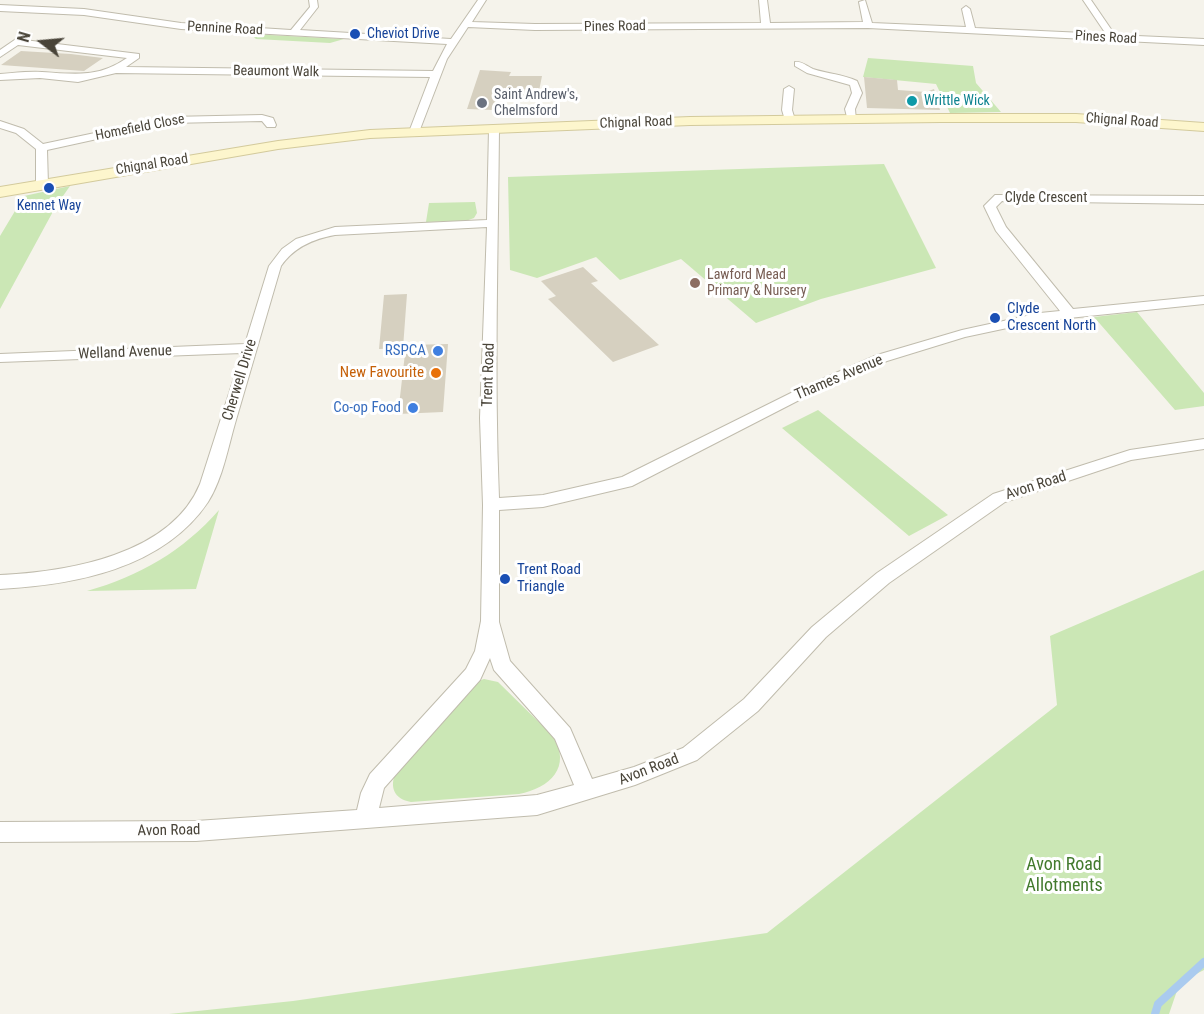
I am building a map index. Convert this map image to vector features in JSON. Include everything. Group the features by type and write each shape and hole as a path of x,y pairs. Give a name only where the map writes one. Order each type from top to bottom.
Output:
{"street":[{"path":"293,33 314,7 313,0"},
{"path":"414,132 435,74 452,42 482,0"},
{"path":"763,0 766,24"},
{"path":"1088,0 1113,39"},
{"path":"863,2 868,25"},
{"name":"Pennine Road","path":"0,8 84,12 181,27 452,42"},
{"path":"966,9 971,30"},
{"name":"Pines Road","path":"465,24 535,27 868,25 1204,42"},
{"path":"0,54 16,42 136,56 116,69 78,79 40,75 0,77"},
{"path":"798,64 805,69 849,80 856,86 859,119"},
{"name":"Beaumont Walk","path":"116,69 435,74"},
{"path":"789,89 787,110 790,120"},
{"name":"Chignal Road","path":"0,192 335,137 414,132 790,120 1076,117 1204,127"},
{"name":"Homefield Close","path":"41,148 69,140 118,133 170,120 262,118 269,120 271,125"},
{"path":"0,124 20,130 41,148 42,184"},
{"name":"Trent Road","path":"366,819 371,793 377,781 476,668 484,651 490,621 491,505 488,418 494,224 494,129"},
{"name":"Clyde Crescent","path":"1070,314 1000,228 990,206 999,197 1204,200"},
{"name":"Cherwell Drive","path":"0,582 58,577 100,568 131,556 161,538 201,499 214,469 275,266 285,251 301,241 324,233 494,224"},
{"name":"Thames Avenue","path":"491,505 543,501 626,482 804,392 882,358 962,334 1041,317 1204,300"},
{"name":"Welland Avenue","path":"0,358 250,348"},
{"name":"Avon Road","path":"0,832 196,831 537,805 635,777 690,754 751,705 819,632 883,578 999,498 1130,455 1203,442"},
{"name":"Trent Road","path":"490,621 501,664 563,734 586,792"}],"green space":[{"path":"251,34 344,39 330,43 256,39"},
{"path":"868,58 973,66 976,83 1001,112 950,113 936,84 863,77"},
{"name":"Lawford Mead Primary & Nursery","path":"884,164 936,268 821,299 756,323 681,259 620,280 596,257 537,278 510,270 508,177"},
{"path":"70,186 56,206 0,309 0,236 24,196"},
{"path":"475,202 477,213 474,218 466,221 426,222 429,203"},
{"path":"1137,312 1204,393 1204,406 1175,410 1094,317"},
{"path":"818,410 948,515 909,536 782,428"},
{"path":"219,510 196,589 87,591 143,570 191,538"},
{"name":"Avon Road Allotments","path":"1204,570 1204,970 1180,982 1169,1014 169,1014 293,1001 767,933 1057,705 1050,636"},
{"path":"484,679 498,682 553,736 560,757 555,774 540,787 519,794 411,802 400,798 394,792 393,787 396,772 478,681"}],"building":[{"path":"21,51 103,58 84,71 1,65"},
{"path":"480,70 511,72 509,76 542,76 537,101 496,100 493,110 467,109"},
{"path":"864,77 897,80 898,90 926,92 934,89 940,110 867,108"},
{"path":"583,267 598,281 591,283 659,345 613,362 548,299 556,296 541,281"},
{"path":"407,294 403,348 379,349 384,295"},
{"path":"448,344 443,412 398,414 406,345"}],"waterway":[{"path":"1155,1014 1158,1004 1204,962"}],"place":[{"name":"Cheviot Drive","path":"355,34"},
{"name":"Writtle Wick","path":"912,101"},
{"name":"Saint Andrew's, Chelmsford","path":"482,103"},
{"name":"Kennet Way","path":"49,188"},
{"name":"Lawford Mead Primary & Nursery","path":"695,283"},
{"name":"Clyde Crescent North","path":"995,318"},
{"name":"RSPCA","path":"438,351"},
{"name":"New Favourite","path":"436,373"},
{"name":"Co-op Food","path":"413,408"},
{"name":"Trent Road Triangle","path":"505,579"}]}
